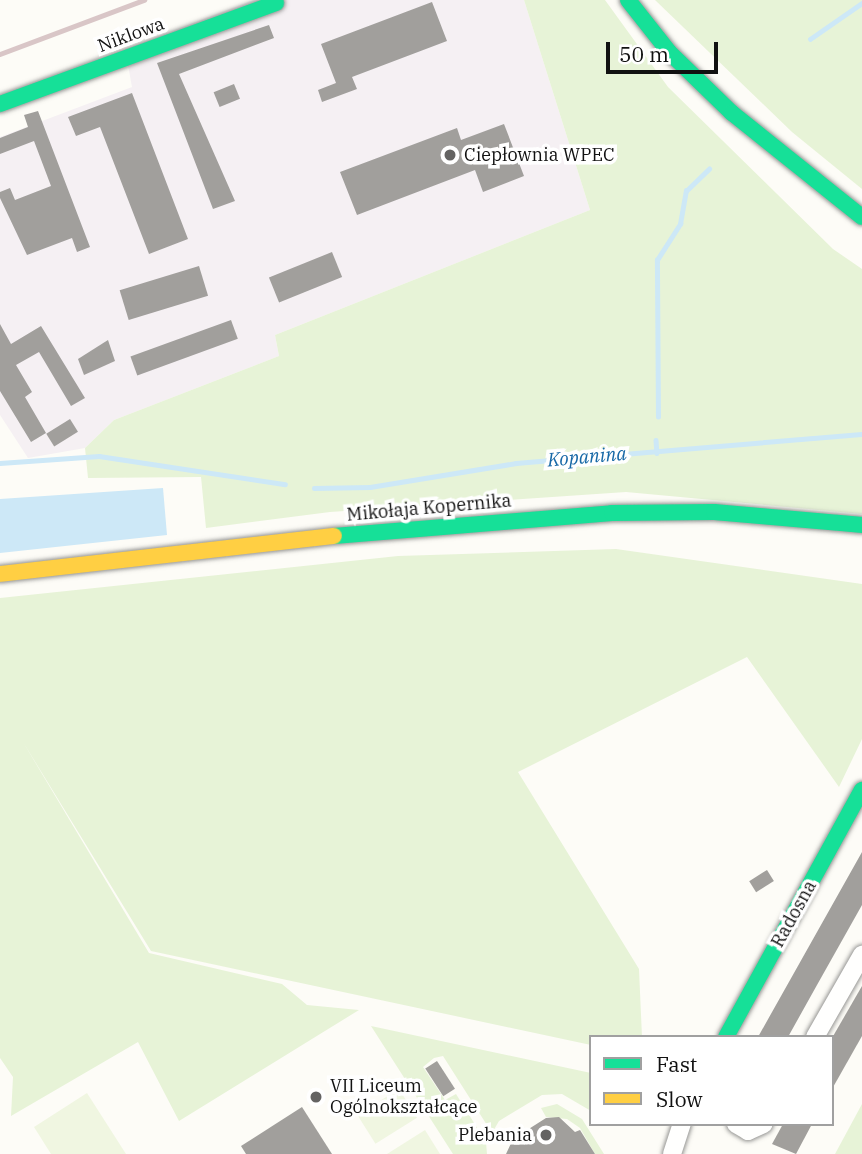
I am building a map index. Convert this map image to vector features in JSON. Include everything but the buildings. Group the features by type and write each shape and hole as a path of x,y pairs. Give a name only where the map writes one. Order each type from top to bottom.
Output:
{"street":[{"path":"628,0 669,52 733,113 862,217"},
{"name":"Niklowa","path":"0,104 276,3"},
{"name":"Mikołaja Kopernika","path":"0,574 389,530 612,513 715,512 862,525"},
{"name":"Radosna","path":"727,1035 862,790"},
{"path":"816,1035 862,955"},
{"path":"672,1154 681,1126"},
{"path":"740,1126 748,1130 759,1126"}],"shaded area":[{"path":"253,0 524,0 590,210 275,335 279,356 114,420 85,448 28,458 0,415 0,137 132,87 125,49"}],"green space":[{"path":"524,0 605,0 668,87 833,249 862,269 862,514 626,492 330,512 206,528 201,477 88,478 85,448 114,420 279,356 275,335 590,210"},
{"path":"655,0 862,0 862,189 792,132"},
{"path":"616,549 862,584 862,739 839,787 747,657 518,772 639,969 642,1035 589,1035 589,1045 151,951 23,742 149,953 282,984 307,1005 359,1010 179,1121 138,1042 11,1116 13,1077 0,1058 0,598 398,556"},
{"path":"371,1026 589,1073 589,1110 562,1094 542,1095 499,1121 492,1133 443,1056 434,1058 423,1067 445,1100 456,1094 486,1142 487,1154 453,1154"},
{"path":"399,1089 417,1118 375,1144 357,1115"},
{"path":"87,1093 126,1154 51,1154 34,1127"},
{"path":"557,1104 582,1119 604,1154 595,1154 580,1128 567,1119 546,1117 541,1108"},
{"path":"862,1104 862,1154 835,1154"},
{"path":"425,1130 440,1154 387,1154"}],"water":[{"path":"163,488 167,535 0,553 0,499"}],"waterway":[{"path":"810,39 862,3"},
{"path":"658,417 657,260 680,224 686,191 709,169"},
{"name":"Kopanina","path":"314,488 370,487 516,463 862,434"},
{"path":"656,440 657,453"},
{"name":"Kopanina","path":"0,463 99,456 285,484"}],"railway":[{"path":"0,54 144,0"}],"traffic: fast":[{"path":"628,0 669,52 732,113 862,217"},
{"path":"0,104 276,3"},
{"path":"334,536 612,513 714,512 862,525"},
{"path":"727,1035 862,790"}],"traffic: slow":[{"path":"0,574 334,536"}],"place":[{"name":"Ciepłownia WPEC","path":"450,155"},
{"name":"VII Liceum Ogólnokształcące","path":"316,1097"},
{"name":"Plebania","path":"546,1135"}]}
